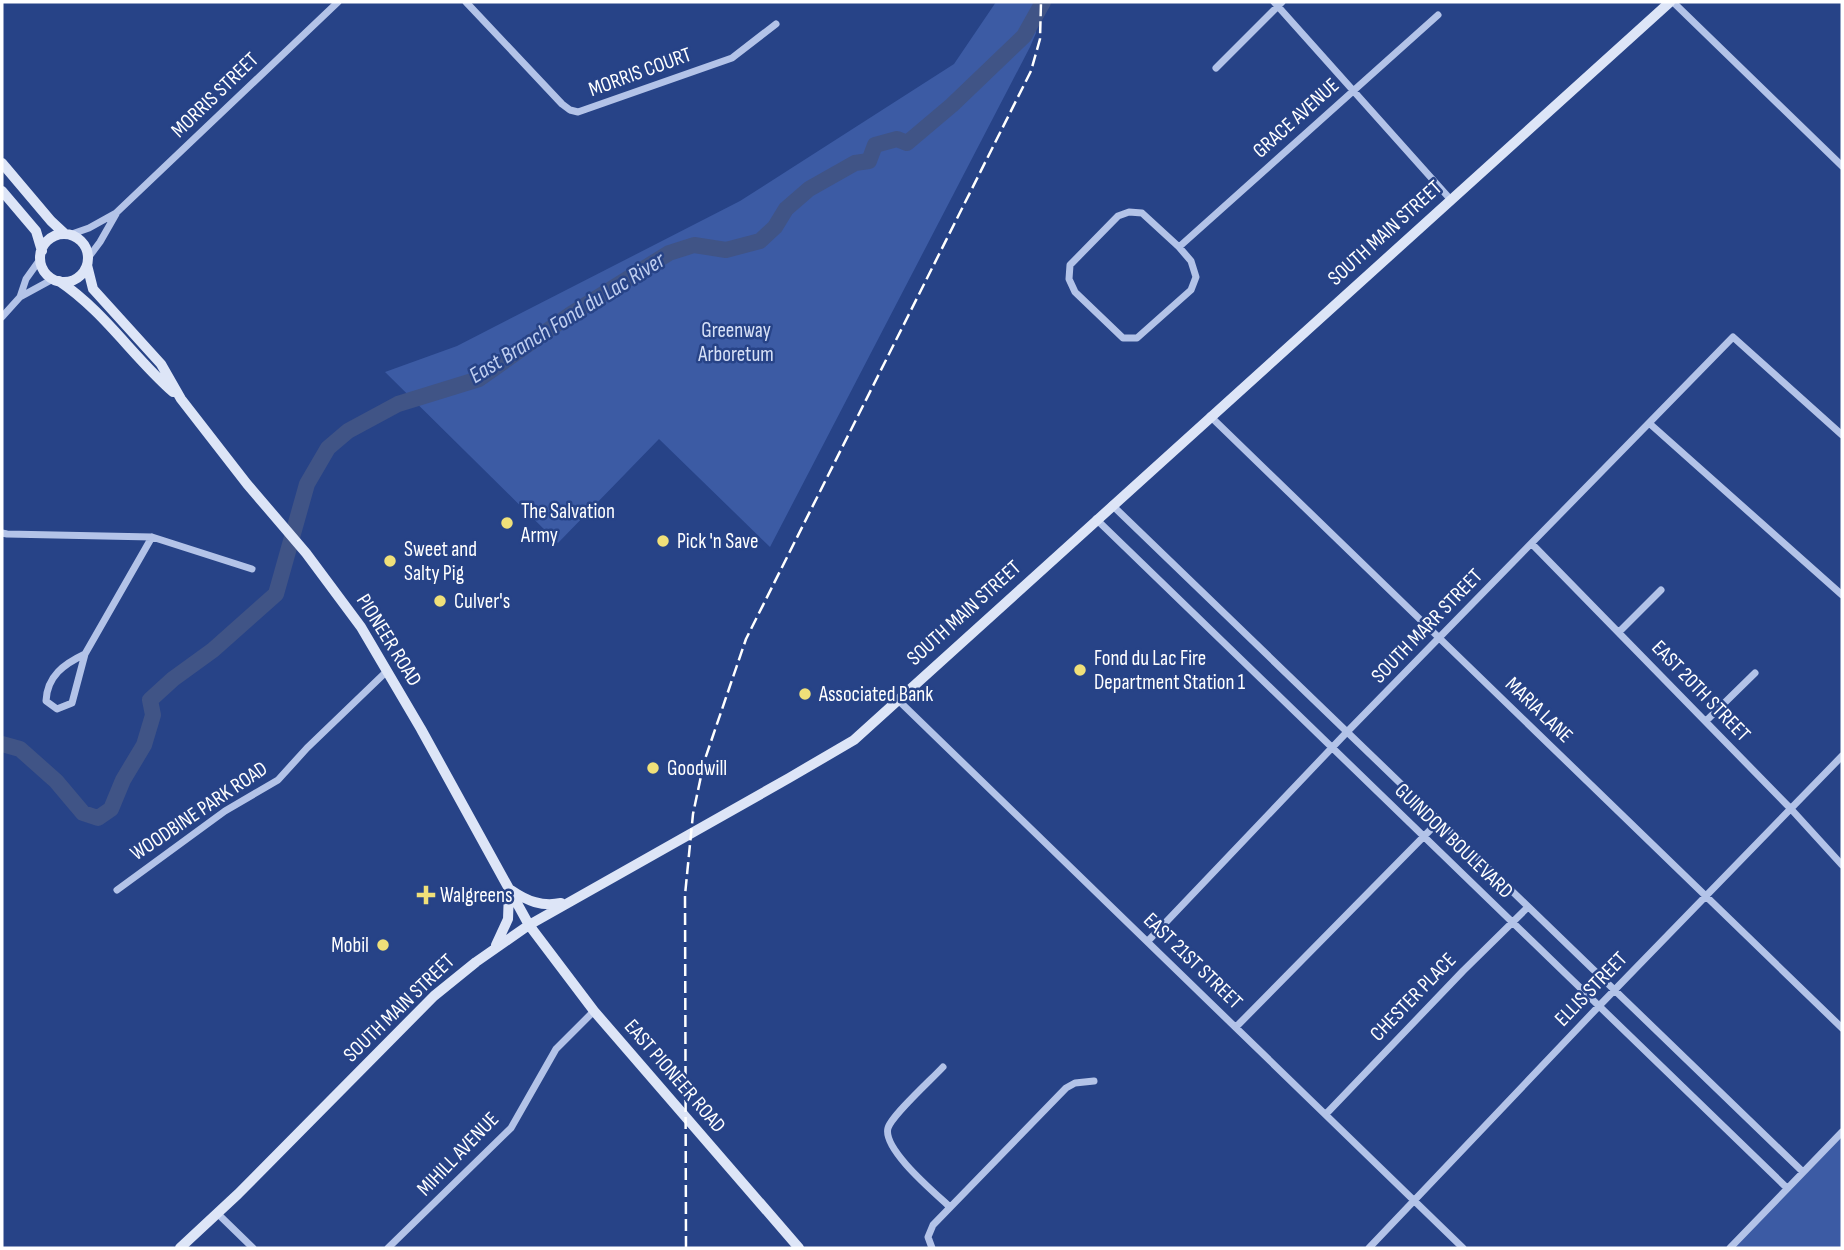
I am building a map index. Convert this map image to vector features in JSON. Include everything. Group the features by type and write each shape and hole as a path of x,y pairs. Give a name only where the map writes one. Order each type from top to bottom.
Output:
{"main road":[{"name":"SOUTH MAIN STREET","path":"180,1248 434,996 493,950 528,925 853,740 1671,2"},
{"path":"2,163 51,221 85,247 88,261 79,277 66,282 56,280 43,268 36,231 2,191"},
{"path":"41,254 51,239 67,234"},
{"name":"PIONEER ROAD","path":"88,261 93,289 161,363 181,399 354,616 528,925"},
{"name":"PIONEER ROAD","path":"56,280 93,307 150,372 181,399"},
{"path":"509,888 527,900 543,905 569,902"},
{"path":"493,950 508,919 509,888"},
{"name":"EAST PIONEER ROAD","path":"528,925 594,1011 799,1248"}],"street":[{"name":"MORRIS STREET","path":"67,234 89,228 116,213 338,2"},
{"name":"MORRIS COURT","path":"466,2 562,104 578,112 732,58 776,24"},
{"path":"1671,2 1842,166"},
{"path":"1216,68 1278,3 1451,200"},
{"name":"GRACE AVENUE","path":"1179,247 1437,15"},
{"path":"1129,212 1142,213 1179,247 1191,261 1196,277 1191,290 1137,338 1123,338 1075,292 1069,279 1070,265 1118,216 1129,212"},
{"name":"MORRIS STREET","path":"88,261 116,213"},
{"path":"20,297 26,279 41,254"},
{"path":"2,317 20,297 56,280"},
{"name":"SOUTH MARR STREET","path":"1148,941 1346,733 1732,337 1842,435"},
{"name":"MARIA LANE","path":"1210,416 1842,1028"},
{"path":"1649,423 1842,594"},
{"name":"GUINDON BOULEVARD","path":"1112,505 1803,1172"},
{"name":"GUINDON BOULEVARD","path":"1096,519 1787,1188"},
{"path":"2,533 152,537 252,569"},
{"path":"85,654 54,674 47,689 46,701 57,709 72,703 85,654 152,537"},
{"name":"EAST 20TH STREET","path":"1532,544 1791,809 1842,866"},
{"path":"1619,632 1661,590"},
{"name":"WOODBINE PARK ROAD","path":"117,890 225,811 276,782 307,748 387,671"},
{"path":"1706,721 1755,673"},
{"name":"EAST 21ST STREET","path":"898,700 1464,1248"},
{"name":"ELLIS STREET","path":"1369,1248 1614,990 1842,756"},
{"path":"1236,1027 1439,821"},
{"name":"CHESTER PLACE","path":"1326,1114 1528,907"},
{"name":"MIHILL AVENUE","path":"388,1248 511,1128 556,1049 594,1011"},
{"path":"943,1067 892,1121 888,1133 891,1144 901,1157 950,1207"},
{"path":"932,1248 928,1240 930,1230 950,1207 1066,1088 1075,1083 1094,1081"},
{"path":"1730,1248 1842,1132"},
{"path":"217,1213 253,1248"}],"green space":[{"name":"Greenway Arboretum","path":"996,2 1034,2 1036,33 770,547 659,439 558,543 385,372 457,346 740,201 954,64"},
{"path":"1842,1134 1842,1248 1731,1248"}],"waterway":[{"name":"East Branch Fond du Lac River","path":"2,744 20,749 56,781 83,813 98,818 111,809 123,780 144,745 153,715 150,700 173,679 213,650 276,594 307,484 328,448 348,431 398,404 479,379 571,314 669,253 694,245 726,250 760,241 775,227 786,209 809,189 855,163 869,161 875,145 897,139 907,143 952,105 1024,36 1043,2"}],"railway":[{"path":"686,1248 685,895 693,814 704,762 746,639 1031,71 1040,39 1041,2"}],"place":[{"name":"The Salvation Army","path":"507,523"},
{"name":"Pick 'n Save","path":"663,541"},
{"name":"Sweet and Salty Pig","path":"390,561"},
{"name":"Culver's","path":"440,601"},
{"name":"Fond du Lac Fire Department Station 1","path":"1080,670"},
{"name":"Associated Bank","path":"805,694"},
{"name":"Goodwill","path":"653,768"},
{"name":"Walgreens","path":"426,895"},
{"name":"Mobil","path":"383,945"}]}
